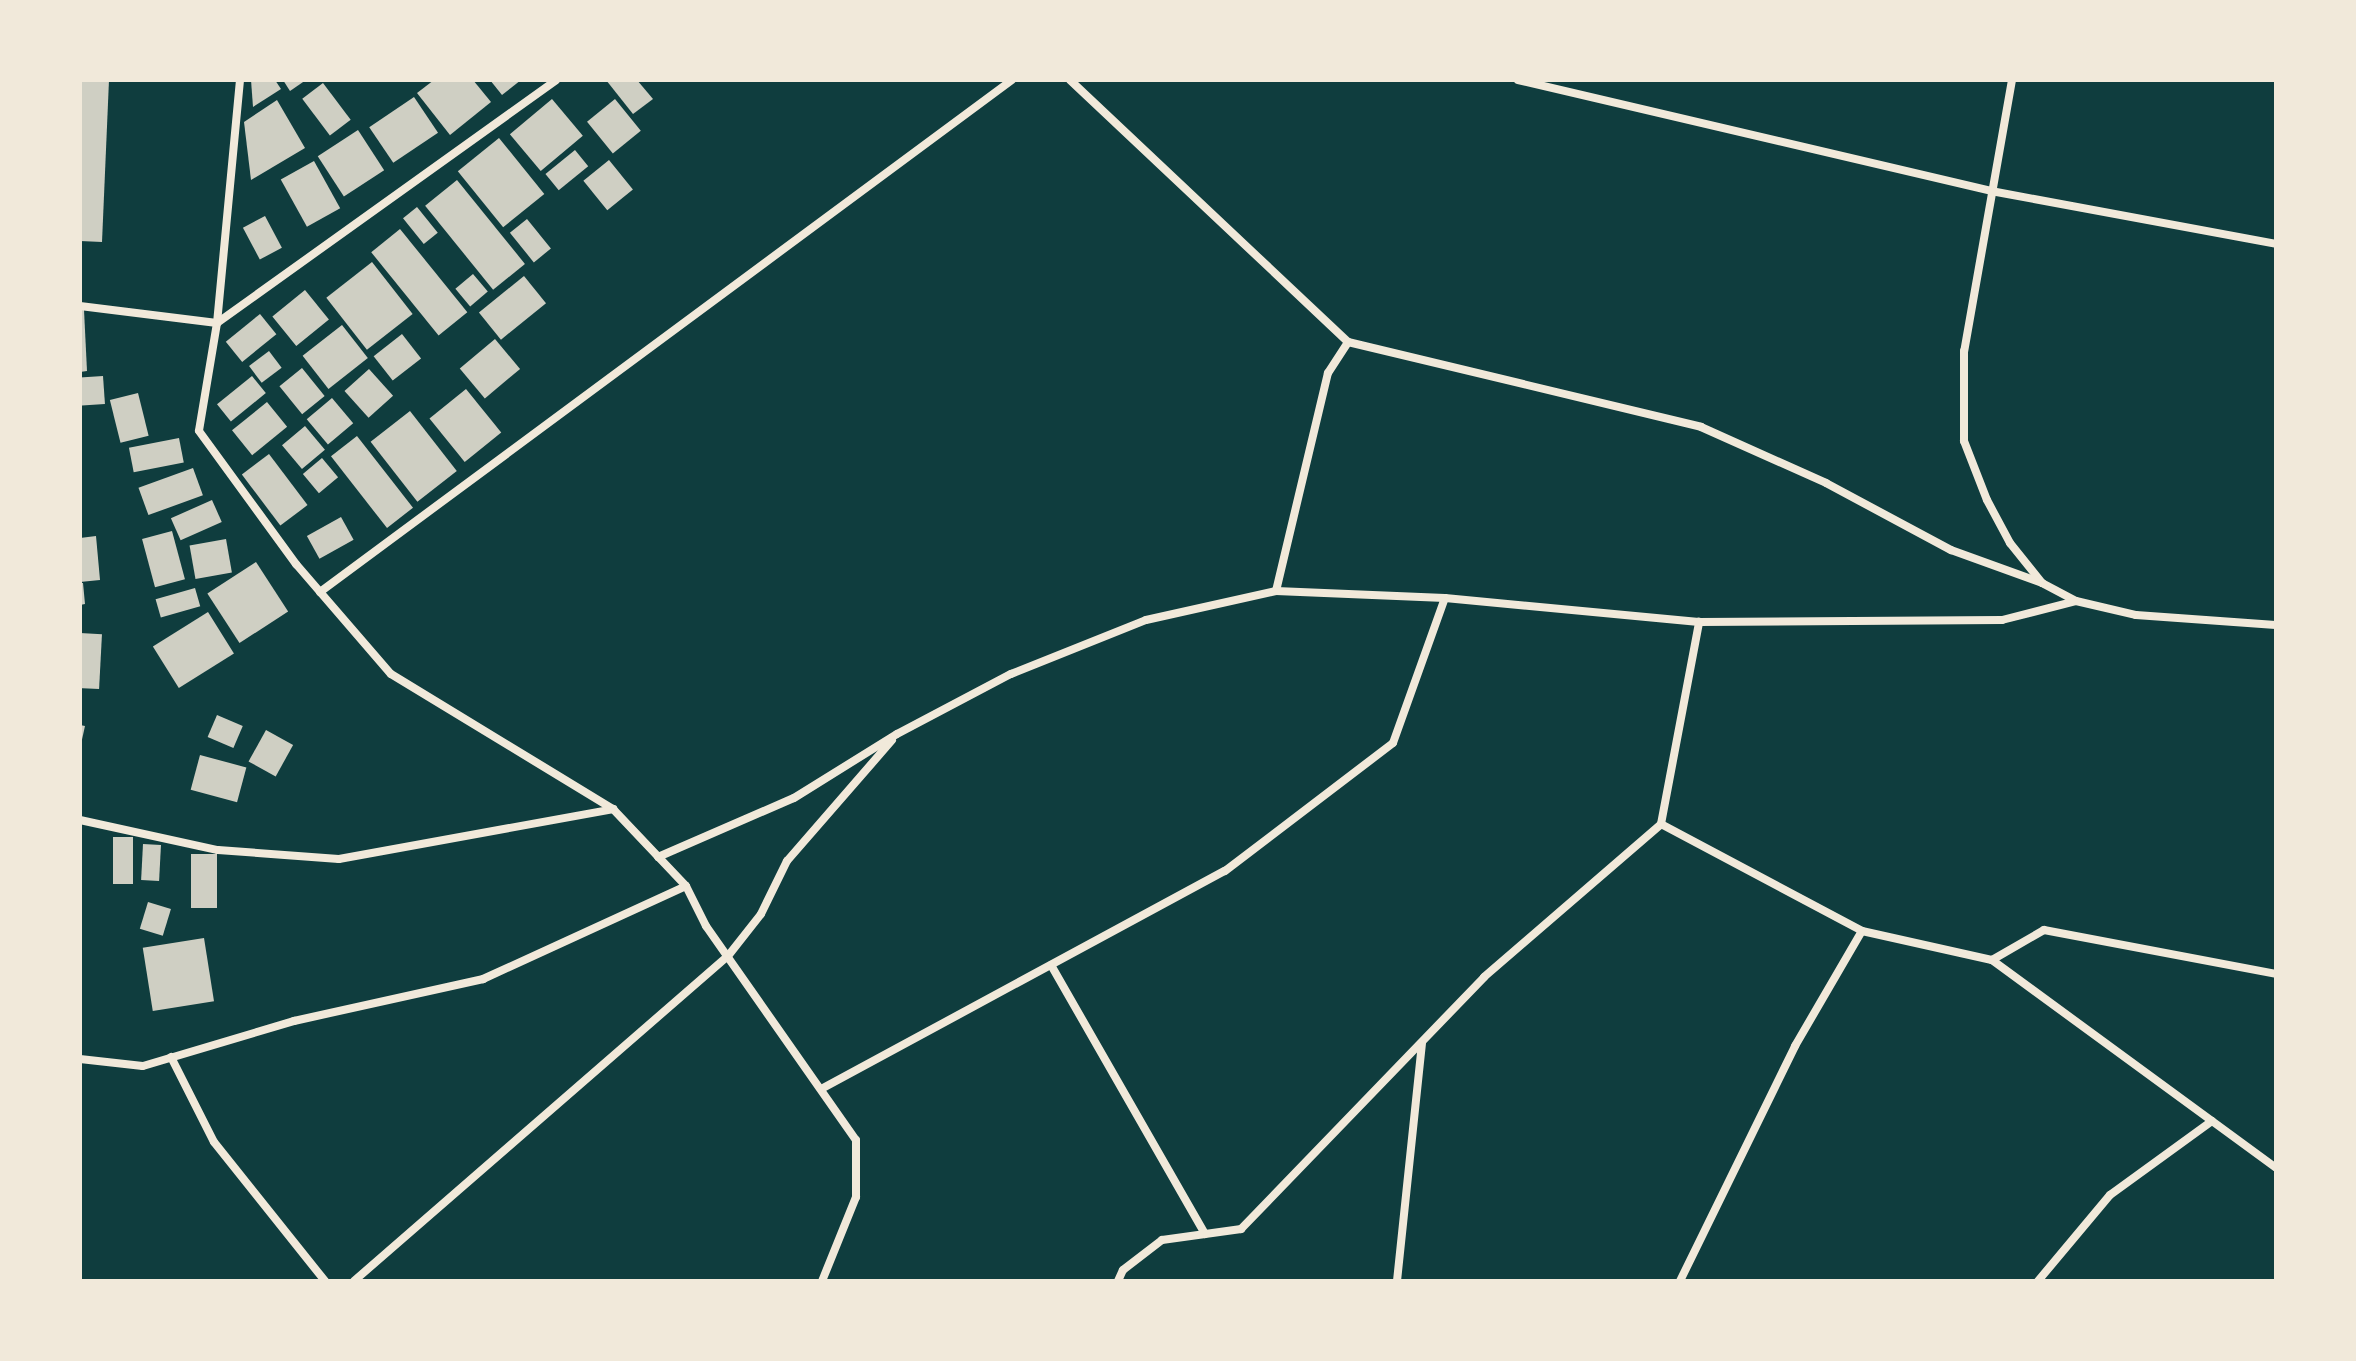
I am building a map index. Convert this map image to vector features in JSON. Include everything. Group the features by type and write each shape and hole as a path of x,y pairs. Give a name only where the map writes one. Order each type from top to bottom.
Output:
{"street":[{"path":"240,80 217,323 199,431 320,592 391,674 613,809 686,886 728,956 823,1088 856,1140 856,1197 822,1281"},
{"path":"80,306 217,323 556,80"},
{"path":"320,592 1012,80"},
{"path":"1070,80 1348,342 1701,427 1826,483 1951,550 2042,583 2076,601 2136,615 2276,625"},
{"path":"1518,80 1991,191 2276,244"},
{"path":"2012,80 1964,351 1964,441 2010,543 2042,583"},
{"path":"1276,591 1328,373 1348,342"},
{"path":"658,857 794,798 897,734 1011,674 1146,620 1276,591 1445,598 1699,622 2002,620 2076,601"},
{"path":"823,1088 1225,871 1393,743 1445,598"},
{"path":"1118,1281 1123,1270 1162,1240 1241,1229 1484,977 1661,824 1699,622"},
{"path":"354,1281 728,956 761,914 787,861 897,734"},
{"path":"80,820 218,850 339,859 613,809"},
{"path":"1661,824 1862,931 1992,960 2276,1168"},
{"path":"80,1059 143,1066 294,1021 483,979 686,886"},
{"path":"1992,960 2044,930 2276,974"},
{"path":"1680,1281 1795,1046 1862,931"},
{"path":"1051,965 1205,1234"},
{"path":"1397,1281 1422,1042"},
{"path":"171,1057 214,1142 325,1281"},
{"path":"2038,1281 2110,1195 2212,1121"}],"building":[{"path":"80,80 109,80 102,242 80,241"},
{"path":"251,80 275,80 281,89 253,107"},
{"path":"283,80 306,80 290,91"},
{"path":"434,80 473,80 491,102 450,135 417,93"},
{"path":"490,80 521,80 502,95"},
{"path":"606,80 637,80 653,99 633,114"},
{"path":"323,83 351,120 330,135 302,99"},
{"path":"414,97 438,133 393,163 369,127"},
{"path":"552,99 583,136 541,171 510,134"},
{"path":"615,99 641,131 613,154 587,122"},
{"path":"277,100 305,148 251,180 244,122"},
{"path":"358,130 384,170 344,196 318,156"},
{"path":"499,138 544,194 503,227 458,171"},
{"path":"575,150 588,166 559,190 545,174"},
{"path":"609,160 633,190 607,210 583,181"},
{"path":"314,161 340,208 307,227 281,179"},
{"path":"457,180 525,264 493,290 425,206"},
{"path":"417,207 438,233 424,244 403,218"},
{"path":"265,216 282,248 260,260 243,228"},
{"path":"527,219 551,249 534,262 510,233"},
{"path":"400,229 467,312 439,335 371,252"},
{"path":"372,262 413,314 367,350 326,298"},
{"path":"473,274 488,292 470,306 455,289"},
{"path":"524,276 546,303 501,340 479,313"},
{"path":"305,290 329,320 296,346 272,316"},
{"path":"80,310 84,310 87,371 80,372"},
{"path":"260,314 276,334 242,362 226,342"},
{"path":"342,325 368,358 328,389 303,356"},
{"path":"402,334 421,358 393,381 374,356"},
{"path":"495,339 520,369 485,398 460,369"},
{"path":"269,351 282,368 262,383 249,366"},
{"path":"302,368 325,396 302,414 279,386"},
{"path":"369,369 393,396 369,418 344,391"},
{"path":"103,376 105,404 82,406 80,378"},
{"path":"252,376 266,393 231,421 217,404"},
{"path":"466,389 501,433 465,462 429,419"},
{"path":"138,393 149,436 121,443 110,400"},
{"path":"332,398 353,423 328,444 307,419"},
{"path":"267,402 287,427 252,455 232,430"},
{"path":"410,411 457,471 417,502 371,442"},
{"path":"305,426 325,450 302,469 282,445"},
{"path":"357,436 413,508 387,528 331,456"},
{"path":"179,438 184,463 134,472 129,448"},
{"path":"269,454 308,505 280,526 242,474"},
{"path":"322,458 338,477 319,493 303,474"},
{"path":"193,468 203,495 148,515 138,488"},
{"path":"212,500 222,522 181,540 171,518"},
{"path":"341,517 354,540 319,559 307,536"},
{"path":"172,531 185,579 155,587 142,539"},
{"path":"96,536 100,580 80,582 80,538"},
{"path":"226,539 232,572 195,579 190,545"},
{"path":"256,562 288,611 239,643 207,594"},
{"path":"80,583 83,583 85,604 80,605"},
{"path":"195,588 200,606 161,618 156,599"},
{"path":"208,612 234,654 179,688 153,646"},
{"path":"80,633 102,634 99,689 80,688"},
{"path":"217,715 243,726 233,748 208,737"},
{"path":"80,725 85,726 81,744 80,744"},
{"path":"266,730 293,745 276,777 249,761"},
{"path":"200,755 246,767 237,802 191,790"},
{"path":"113,837 133,837 133,884 113,884"},
{"path":"143,844 161,845 159,881 141,880"},
{"path":"191,854 217,854 217,908 191,908"},
{"path":"148,902 171,909 163,936 140,929"},
{"path":"204,938 214,1001 153,1011 143,948"}]}
